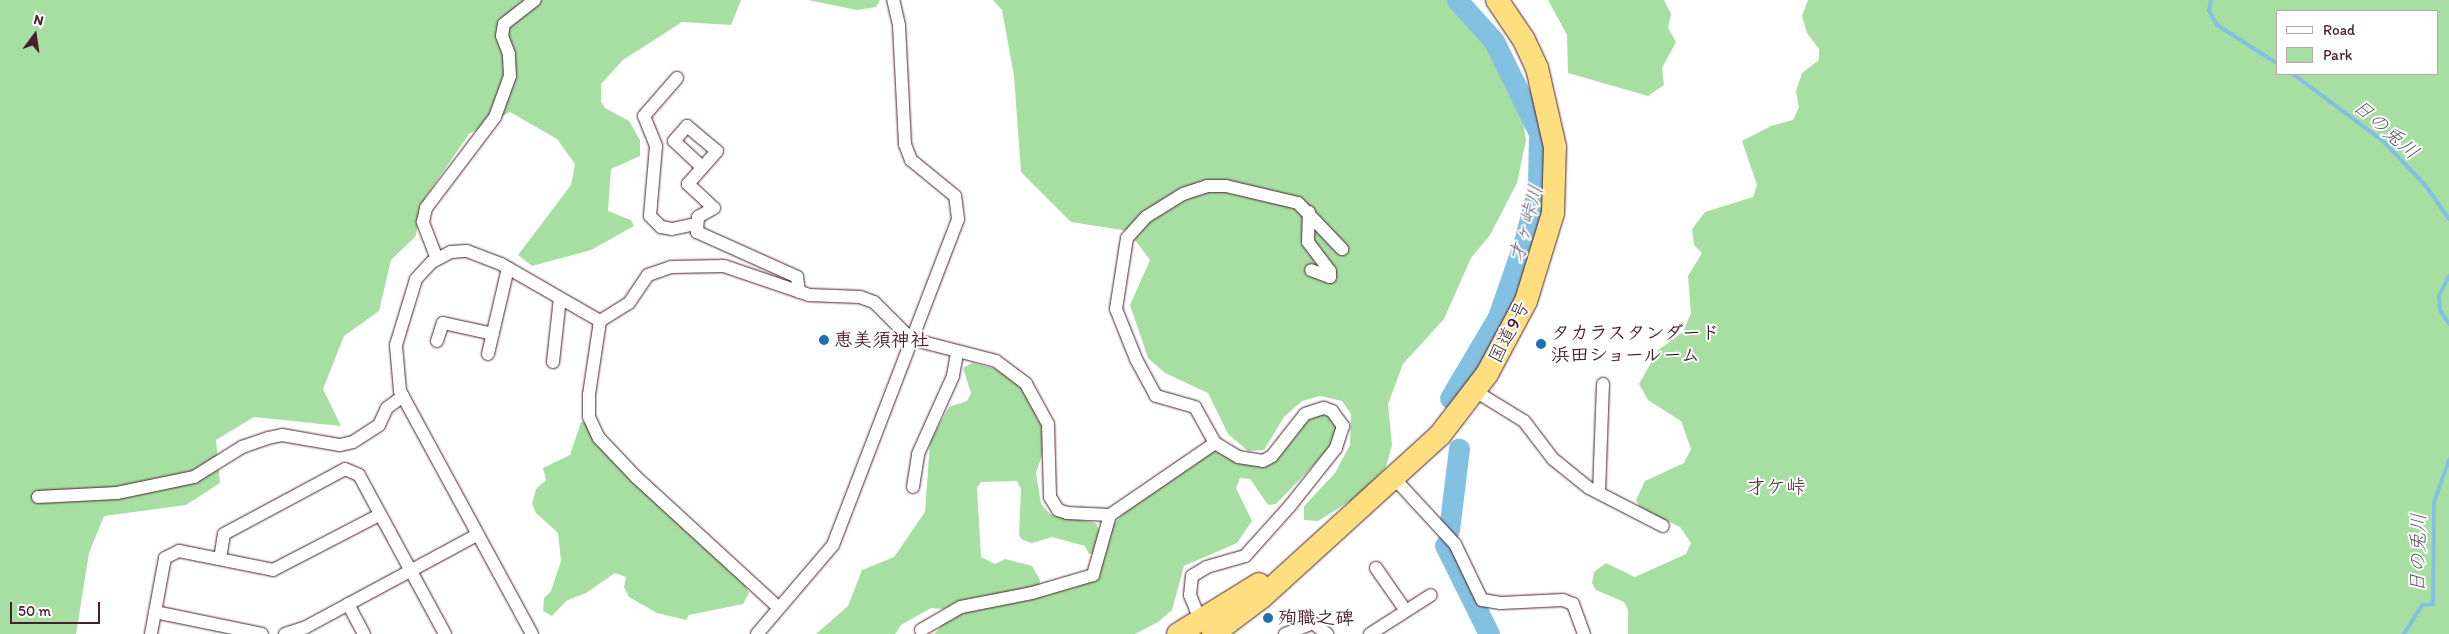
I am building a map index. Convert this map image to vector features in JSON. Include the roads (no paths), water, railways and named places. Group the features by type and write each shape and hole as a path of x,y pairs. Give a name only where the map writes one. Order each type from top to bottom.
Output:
{"highway":[{"name":"国道9号","path":"1178,634 1206,630 1262,598 1440,434 1475,391 1500,352 1534,282 1556,191 1556,147 1546,94 1524,40 1497,0"}],"street":[{"path":"437,259 423,222 426,208 495,116 510,76 509,54 502,36 504,24 535,0"},
{"path":"757,634 833,545 958,219 959,206 949,190 911,160 906,144 899,25 892,0"},
{"path":"677,78 644,116 656,146 650,216 661,227 672,229 696,224 703,211 714,208 688,184 702,167"},
{"path":"1206,630 1188,588 1192,576 1207,567 1245,556 1327,461 1343,426 1339,418 1324,408 1305,414 1272,456 1263,461 1238,457 1215,443 1195,407 1156,396 1132,351 1116,309 1127,238 1158,208 1183,194 1213,185 1289,199 1309,212 1326,236 1342,249"},
{"path":"1309,212 1308,242 1330,271 1330,277 1311,270"},
{"path":"696,224 702,237 797,277 799,292"},
{"path":"532,634 403,396 396,346 416,279 437,259 451,252 467,251 508,268 600,320"},
{"path":"600,320 629,303 648,274 657,268 724,266 799,292 874,302 912,339 958,353 996,361 1007,367 1037,398 1048,424 1050,497 1058,510 1110,515"},
{"path":"488,354 508,268"},
{"path":"554,362 560,298"},
{"path":"600,320 589,394 589,417 599,438 636,477 778,608"},
{"path":"437,341 443,323 493,334"},
{"path":"913,487 918,454 953,376 958,353"},
{"path":"1599,493 1603,384"},
{"path":"1475,391 1524,421 1553,459 1599,493 1663,526"},
{"path":"38,497 117,493 194,478 242,448 282,435 340,445 353,442 379,424 386,408 403,396"},
{"path":"921,630 960,607 1032,593 1093,575 1110,515 1215,443"},
{"path":"220,559 224,534 345,469 358,475 445,634"},
{"path":"1394,478 1455,544 1482,600 1501,603 1563,600 1573,604 1584,634"},
{"path":"150,634 165,558 179,551 273,570 379,514"},
{"path":"285,634 348,604 477,535"},
{"path":"1376,568 1406,611"},
{"path":"1370,634 1431,595"},
{"path":"348,604 364,634"},
{"path":"155,612 262,634"},
{"path":"1285,634 1313,623 1327,634"}],"waterway":[{"name":"才ヶ峠川","path":"1450,398 1498,317 1524,242 1538,188 1539,133 1494,41 1457,0"},
{"name":"日の兎川","path":"2211,0 2209,11 2217,25 2276,63"},
{"name":"日の兎川","path":"2294,75 2383,141 2426,186 2449,219"},
{"name":"日の兎川","path":"2449,276 2439,296 2440,310 2449,324"},
{"name":"才ヶ峠川","path":"1449,530 1459,449"},
{"name":"日の兎川","path":"2404,634 2422,605 2433,604 2434,502 2449,460"},
{"name":"才ヶ峠川","path":"1445,545 1489,634"}],"place":[{"name":"恵美須神社","path":"824,340"},
{"name":"タカラスタンダード 浜田ショールーム","path":"1541,344"},
{"name":"殉職之碑","path":"1268,618"}],"district":[{"name":"才ケ峠","path":"1776,486"}]}
